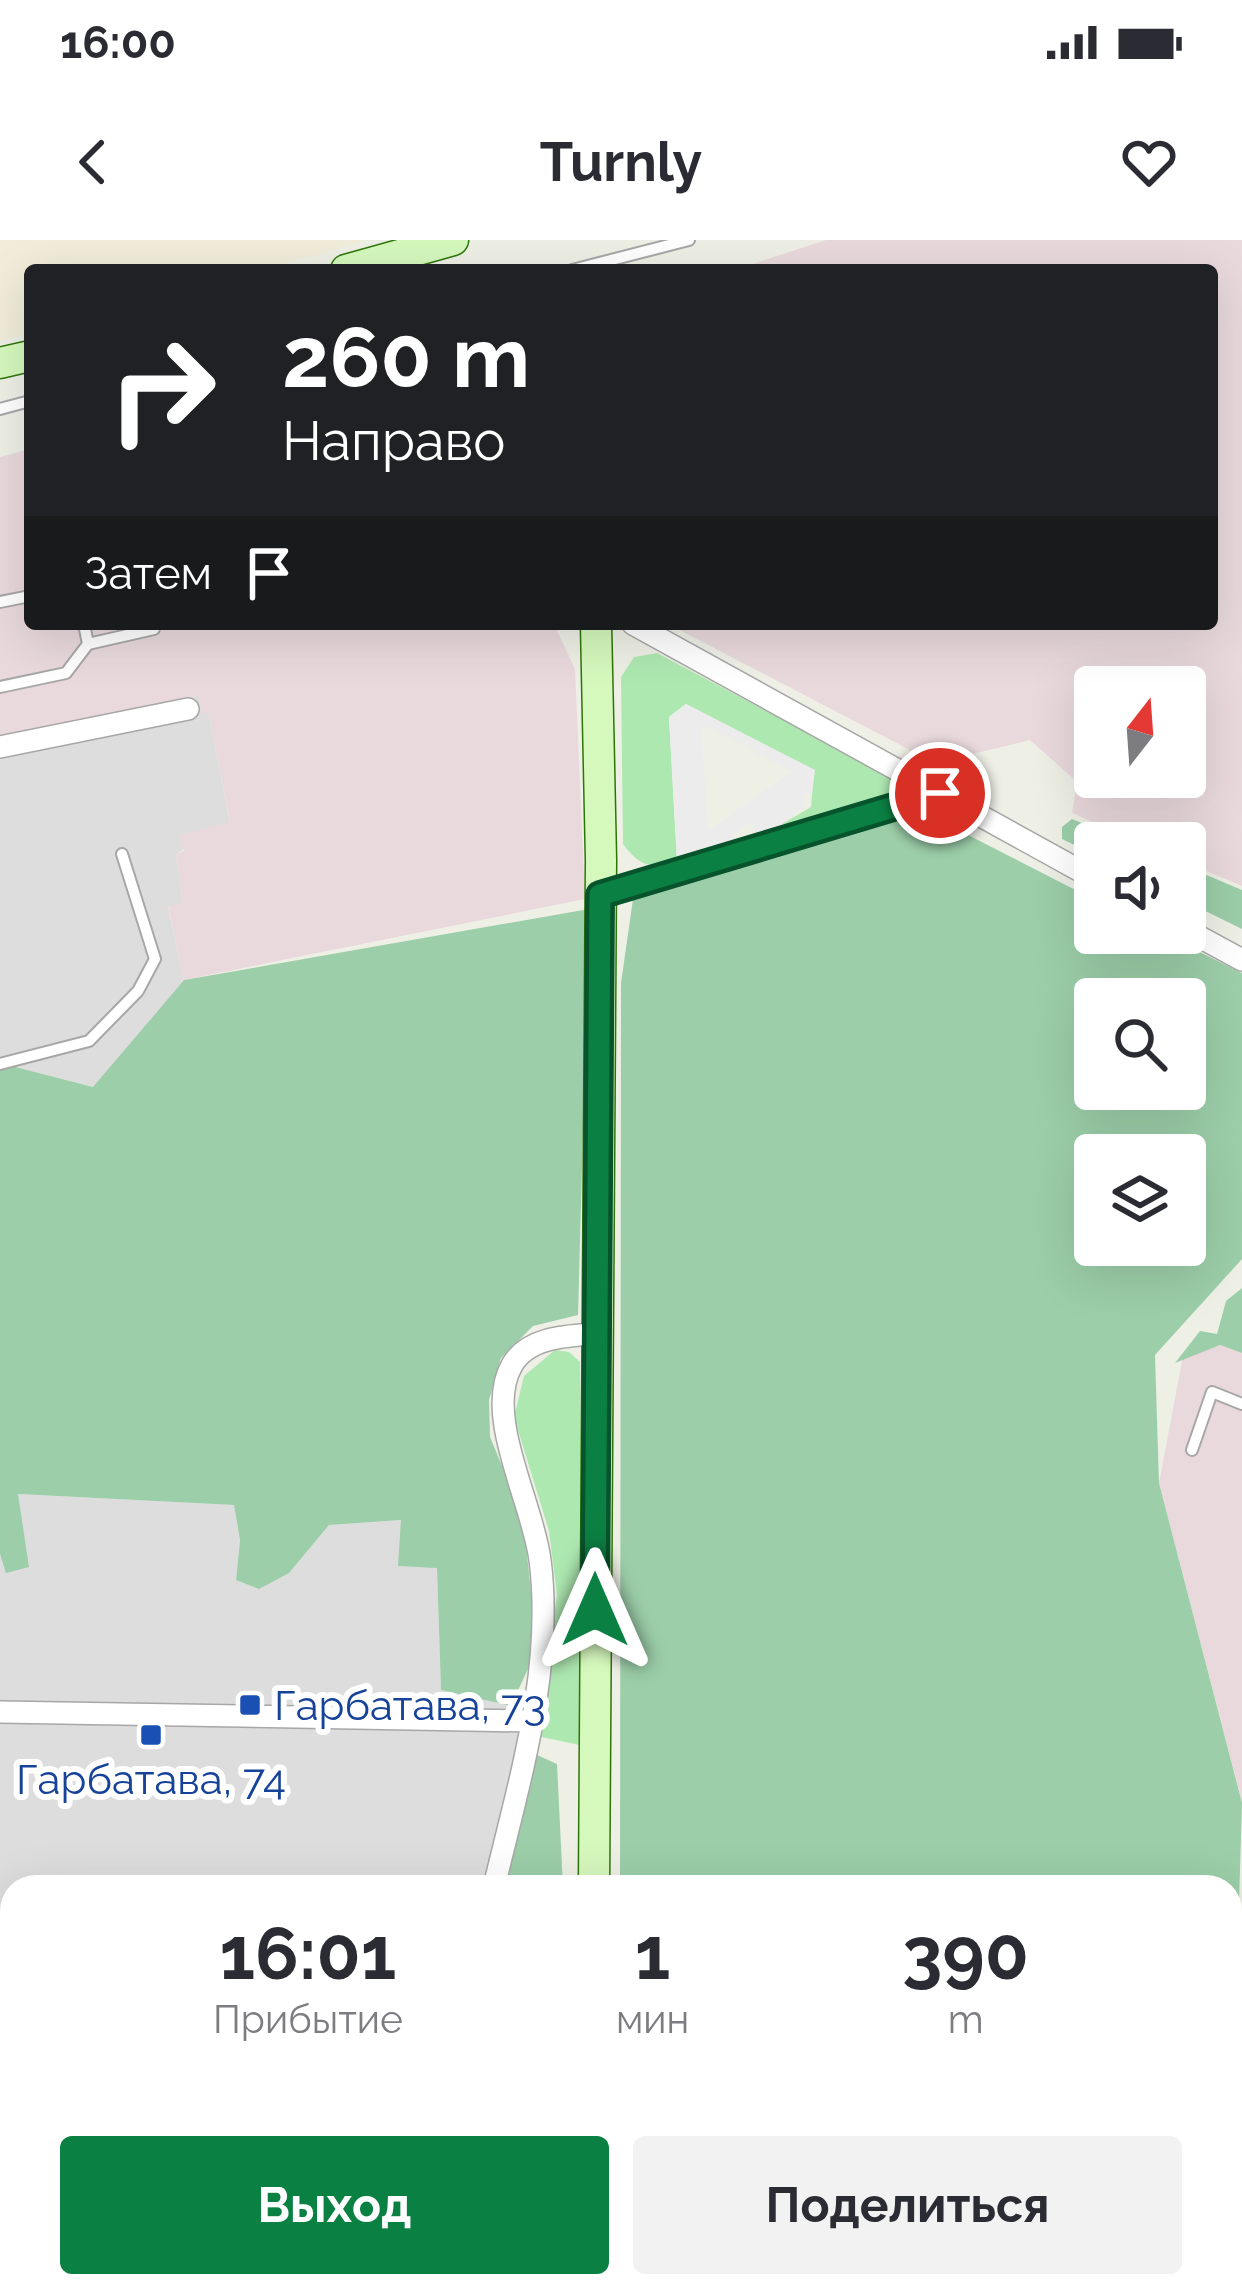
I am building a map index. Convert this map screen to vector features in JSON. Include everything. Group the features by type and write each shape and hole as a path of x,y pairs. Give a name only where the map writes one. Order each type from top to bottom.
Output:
{"main road":[{"path":"367,264 453,240"},
{"path":"594,1875 600,895 596,630"}],"street":[{"path":"644,630 1074,867"},
{"path":"0,747 188,709"},
{"path":"1206,940 1242,960"},
{"path":"497,1875 532,1721 542,1652 541,1564 534,1515 510,1453 502,1399 512,1363 538,1342 595,1334"},
{"path":"0,1712 532,1721"}],"lane":[{"path":"595,264 689,240"},
{"path":"85,630 88,644"},
{"path":"0,687 66,673 88,644 150,630"},
{"path":"600,895 940,793"},
{"path":"0,1064 89,1041 138,991 155,959 122,854"},
{"path":"1192,1450 1213,1392 1242,1405"}],"shaded area":[{"path":"0,240 367,240 284,264 24,264 24,335 0,341"},
{"path":"826,240 1242,240 1242,886 1206,871 1206,822 1093,822 1072,813 1074,798 1206,798 1206,666 1074,666 1074,779 1030,740 935,763 680,630 1218,630 1218,264 752,264"},
{"path":"24,451 24,630 557,630 575,669 585,899 184,980 168,906 183,903 176,854 184,851 180,835 230,822 209,713 202,714 198,696 0,742 0,457"},
{"path":"198,695 209,713 230,823 176,854 183,904 168,907 184,980 94,1087 0,1063 0,742"},
{"path":"686,704 815,770 812,794 805,794 804,807 783,823 784,829 755,838 753,824 746,825 733,835 734,844 705,852 702,845 703,853 677,861 669,717","holes":["701,725 792,771 709,830 708,829"]},
{"path":"1220,1345 1242,1353 1242,1802 1159,1483 1183,1356"},
{"path":"17,1494 234,1505 240,1540 236,1580 289,1573 329,1525 402,1520 437,1568 441,1690 538,1712 507,1875 0,1875 0,1554 7,1573"}],"green space":[{"path":"657,653 900,782 898,795 784,829 782,824 811,807 814,770 686,704 669,717 677,861 641,862 623,844 621,677 634,657"},
{"path":"921,811 1074,889 1074,954 1204,954 1242,973 1242,1259 1155,1355 1159,1483 1242,1803 1240,1875 620,1875 621,983 633,899"},
{"path":"1072,819 1079,822 1074,822 1074,845 1062,839 1062,827"},
{"path":"1206,875 1242,890 1242,929 1206,911"},
{"path":"589,909 578,1315 533,1326 501,1358 489,1400 490,1437 523,1516 531,1593 532,1660 511,1706 441,1690 437,1568 398,1566 401,1520 329,1525 289,1573 259,1589 236,1580 240,1540 234,1505 18,1494 29,1567 6,1573 0,1554 0,1063 93,1087 184,980"},
{"path":"1242,1288 1242,1353 1220,1345 1175,1363 1200,1331 1217,1334 1226,1301"},
{"path":"555,1350 569,1352 580,1362 584,1746 537,1736 557,1595 549,1531 514,1417 524,1376"},
{"path":"537,1755 557,1764 562,1875 502,1875 526,1760"}],"place":[{"name":"Гарбатава, 73","path":"250,1705"},
{"name":"Гарбатава, 74","path":"151,1735"}],"route":[{"path":"595,1610 600,895 940,793"}]}
